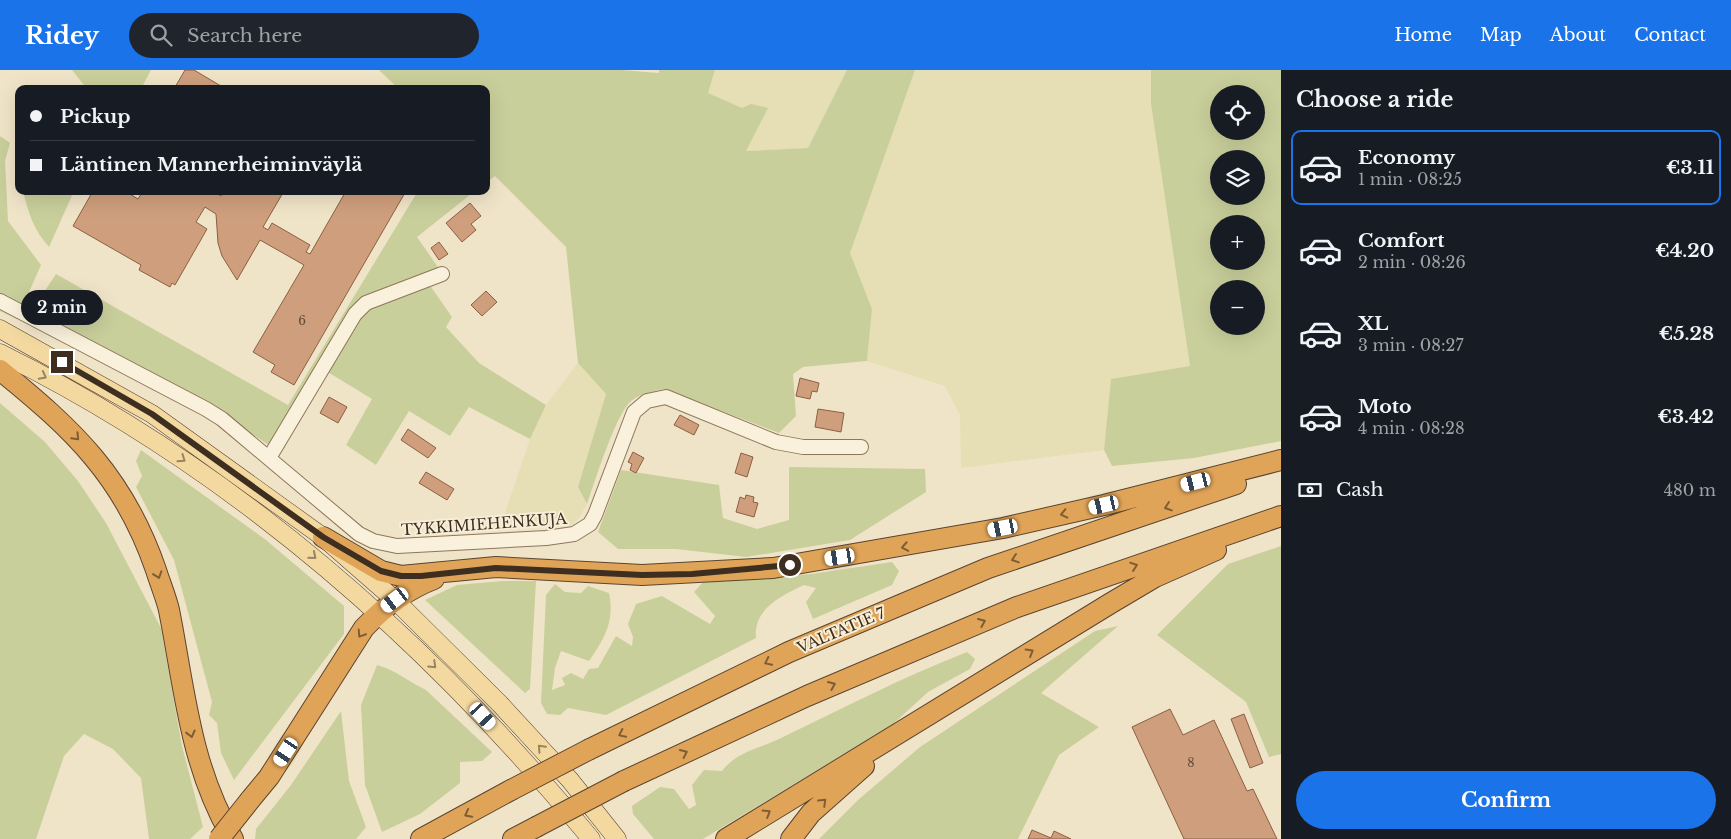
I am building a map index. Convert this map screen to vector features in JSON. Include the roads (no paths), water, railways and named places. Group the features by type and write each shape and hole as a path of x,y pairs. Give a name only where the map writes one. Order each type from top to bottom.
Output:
{"highway":[{"path":"0,370 54,413 96,458 125,501 147,544 168,608 190,733 206,782 222,820 233,839"},
{"path":"323,537 381,571 421,576 458,570 496,568 642,575 773,568 1003,528 1104,505 1281,460"},
{"name":"VALTATIE 7","path":"421,839 590,749 789,652 988,568 1281,469"},
{"path":"513,839 624,781 807,696 1017,607 1281,516"},
{"path":"726,839 1155,577 1229,544 1260,522"},
{"path":"219,839 278,763 364,628 379,612 415,587 458,570"},
{"path":"791,839 811,813 838,788 959,695"}],"main road":[{"path":"0,329 152,414 323,537 395,600 500,704 570,780 617,839"},
{"path":"0,353 161,444 224,488 299,545 379,612 470,702 550,788 591,839"}],"street":[{"path":"269,458 355,314 366,303 442,274"},
{"name":"TYKKIMIEHENKUJA","path":"0,301 206,409 222,419 359,534 373,541 396,546 546,538 574,534 583,530 595,515 634,412 647,400 666,397 776,442 803,447 861,447"}]}
